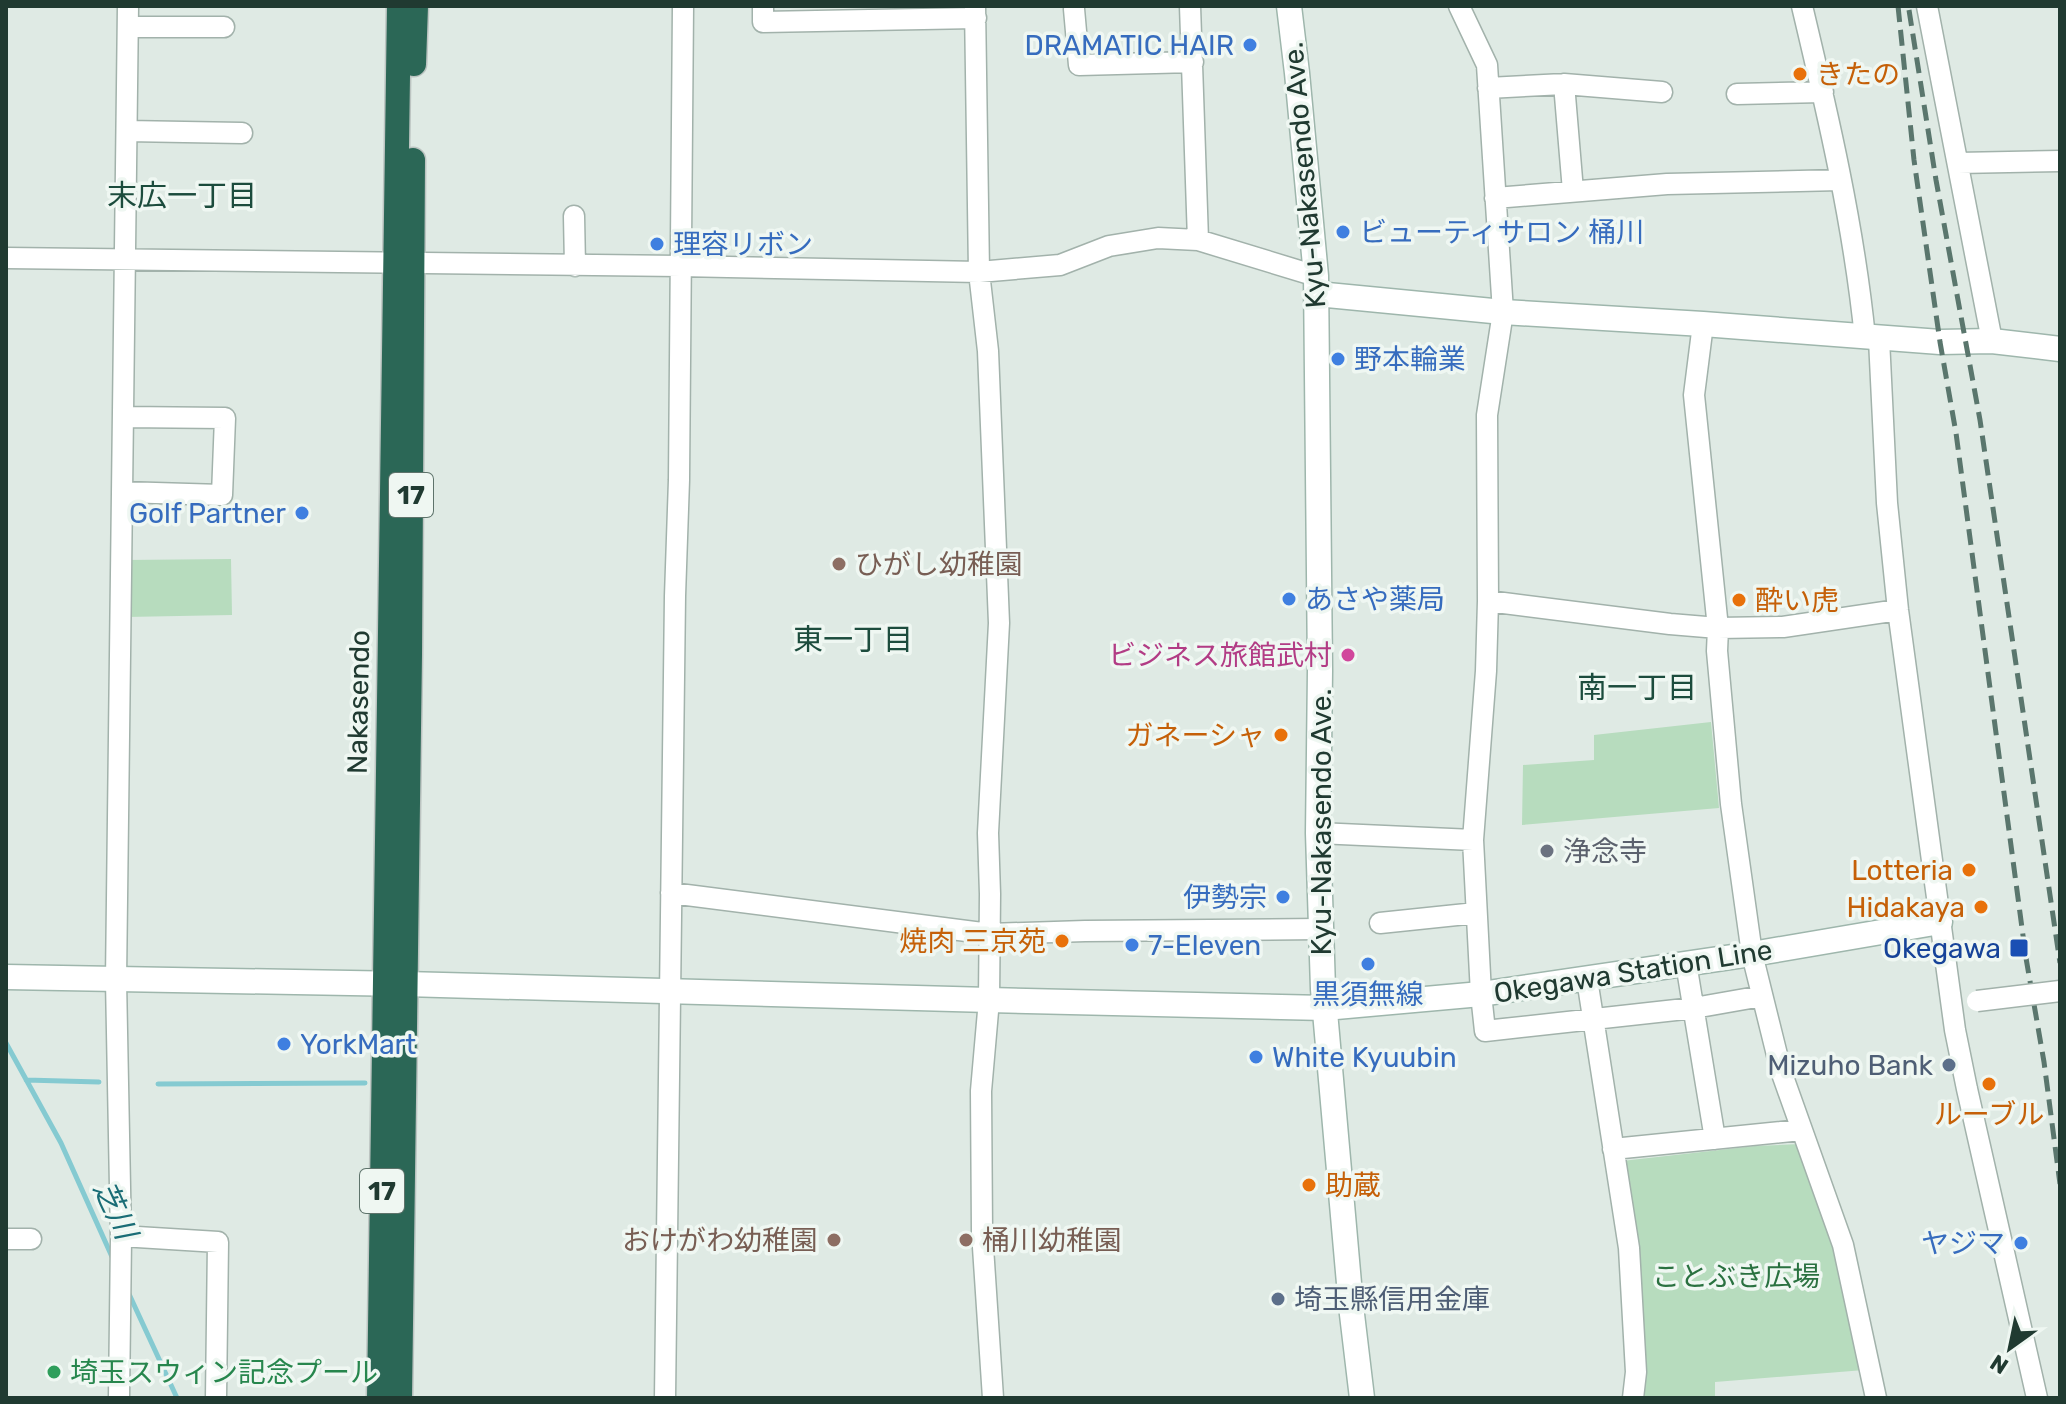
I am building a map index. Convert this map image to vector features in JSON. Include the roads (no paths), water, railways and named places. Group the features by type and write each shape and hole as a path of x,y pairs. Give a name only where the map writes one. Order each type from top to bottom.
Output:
{"highway":[{"name":"Nakasendo","path":"399,6 404,263"},
{"name":"Nakasendo","path":"379,1398 394,984 404,263 416,6"},
{"name":"Nakasendo","path":"394,984 400,1398"}],"street":[{"path":"119,1398 121,1238 116,980 128,6"},
{"path":"665,1398 683,6 675,6"},
{"path":"763,6 763,22 976,12 979,272 988,351 999,623 988,833 989,1000 981,1091 982,1217 993,1398"},
{"path":"1190,6 1198,240"},
{"name":"Kyu-Nakasendo Ave.","path":"1289,6 1316,285 1320,656 1318,833 1325,1008 1362,1398"},
{"path":"1459,6 1487,65 1503,312 1487,415 1486,671 1473,840 1485,1031 1694,1008 1762,996"},
{"path":"1802,6 1823,92 1861,297 1872,338 1898,610 1955,1030 2036,1398"},
{"path":"1927,6 1992,341"},
{"path":"1074,9 1079,65 1193,62"},
{"path":"128,27 224,27"},
{"path":"1488,88 1564,84 1662,92"},
{"path":"1564,84 1573,191"},
{"path":"1737,94 1823,92"},
{"path":"127,131 242,133"},
{"path":"1958,163 2060,161"},
{"path":"1495,198 1667,184 1840,180"},
{"path":"574,216 575,266"},
{"path":"6,258 979,272 1060,265 1109,246 1158,238 1198,240 1316,285 1503,312 1872,338 1992,341 2060,349"},
{"path":"1703,324 1694,395 1718,628 1717,651 1731,804 1752,954 1781,1071 1843,1245 1876,1398"},
{"path":"122,492 222,495 225,418 124,417"},
{"path":"1488,601 1718,628 1783,627 1898,610"},
{"path":"1318,833 1473,840"},
{"path":"671,893 990,934 1321,929"},
{"path":"1380,923 1476,913"},
{"name":"Okegawa Station Line","path":"6,977 1325,1008 1481,994 1752,954 1940,922"},
{"path":"1686,963 1715,1139"},
{"path":"1587,979 1629,1248 1636,1372 1633,1398"},
{"path":"1977,1001 2060,991"},
{"path":"1613,1149 1801,1130"},
{"path":"121,1238 218,1242 216,1398"},
{"path":"6,1239 31,1239"}],"waterway":[{"name":"芝川","path":"6,1043 61,1143 113,1259"},
{"path":"26,1080 99,1082"},
{"path":"158,1084 365,1083"},
{"name":"芝川","path":"129,1294 177,1398"}],"railway":[{"path":"1898,6 1914,160 1956,433 2026,958 2060,1184"},
{"path":"1909,10 1936,180 1980,420 2060,963"}],"place":[{"name":"DRAMATIC HAIR","path":"1250,45"},
{"name":"きたの","path":"1800,74"},
{"name":"ビューティサロン 桶川","path":"1343,232"},
{"name":"理容リボン","path":"657,244"},
{"name":"野本輪業","path":"1338,359"},
{"name":"Golf Partner","path":"302,513"},
{"name":"ひがし幼稚園","path":"839,564"},
{"name":"あさや薬局","path":"1289,599"},
{"name":"酔い虎","path":"1739,600"},
{"name":"ビジネス旅館武村","path":"1348,655"},
{"name":"ガネーシャ","path":"1281,735"},
{"name":"浄念寺","path":"1547,851"},
{"name":"Lotteria","path":"1969,870"},
{"name":"伊勢宗","path":"1283,897"},
{"name":"Hidakaya","path":"1981,907"},
{"name":"焼肉 三京苑","path":"1062,941"},
{"name":"7-Eleven","path":"1132,945"},
{"name":"Okegawa","path":"2019,948"},
{"name":"黒須無線","path":"1368,964"},
{"name":"YorkMart","path":"284,1044"},
{"name":"White Kyuubin","path":"1256,1057"},
{"name":"Mizuho Bank","path":"1949,1065"},
{"name":"ルーブル","path":"1989,1084"},
{"name":"助蔵","path":"1309,1185"},
{"name":"おけがわ幼稚園","path":"834,1240"},
{"name":"桶川幼稚園","path":"966,1240"},
{"name":"ヤジマ","path":"2021,1243"},
{"name":"埼玉縣信用金庫","path":"1278,1299"},
{"name":"埼玉スウィン記念プール","path":"54,1372"}],"district":[{"name":"末広一丁目","path":"182,196"},
{"name":"東一丁目","path":"853,640"},
{"name":"南一丁目","path":"1637,688"}],"park label":[{"name":"ことぶき広場","path":"1736,1276"}]}
